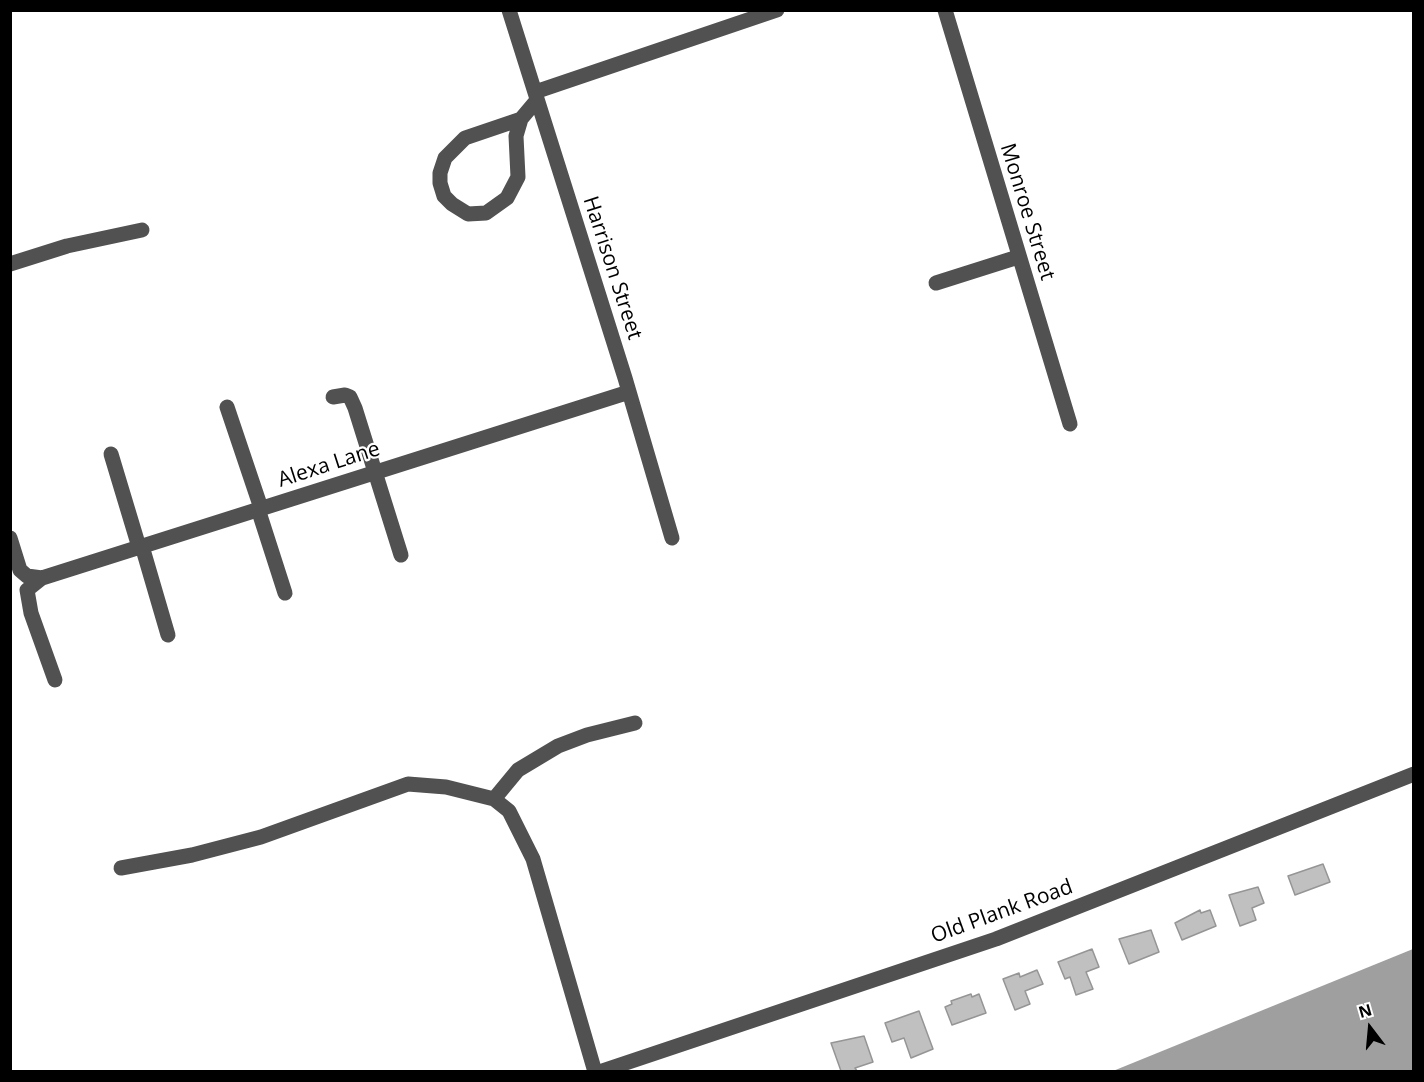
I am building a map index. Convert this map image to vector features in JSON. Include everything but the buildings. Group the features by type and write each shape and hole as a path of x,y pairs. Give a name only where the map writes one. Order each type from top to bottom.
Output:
{"street":[{"name":"Harrison Street","path":"509,10 629,392 672,538"},
{"path":"520,119 465,138 453,147 445,158 440,173 442,190 452,204 468,214 486,213 507,198 518,177 516,136 520,119 536,96 777,10"},
{"name":"Monroe Street","path":"945,10 1070,424"},
{"path":"10,264 67,246 142,230"},
{"path":"936,283 1018,257"},
{"name":"Alexa Lane","path":"42,578 629,392"},
{"path":"333,397 345,394 350,397 401,555"},
{"path":"227,407 285,593"},
{"path":"111,454 168,635"},
{"path":"10,538 20,570 27,576 42,578"},
{"path":"42,578 27,590 31,613 55,680"},
{"path":"494,799 518,770 558,746 587,735 635,723"},
{"name":"Old Plank Road","path":"597,1071 996,939 1413,774"},
{"path":"121,868 192,855 261,837 408,784 446,787 494,799 509,811 533,859 597,1071"}],"shaded area":[{"path":"1413,949 1413,1071 1113,1071"}]}
